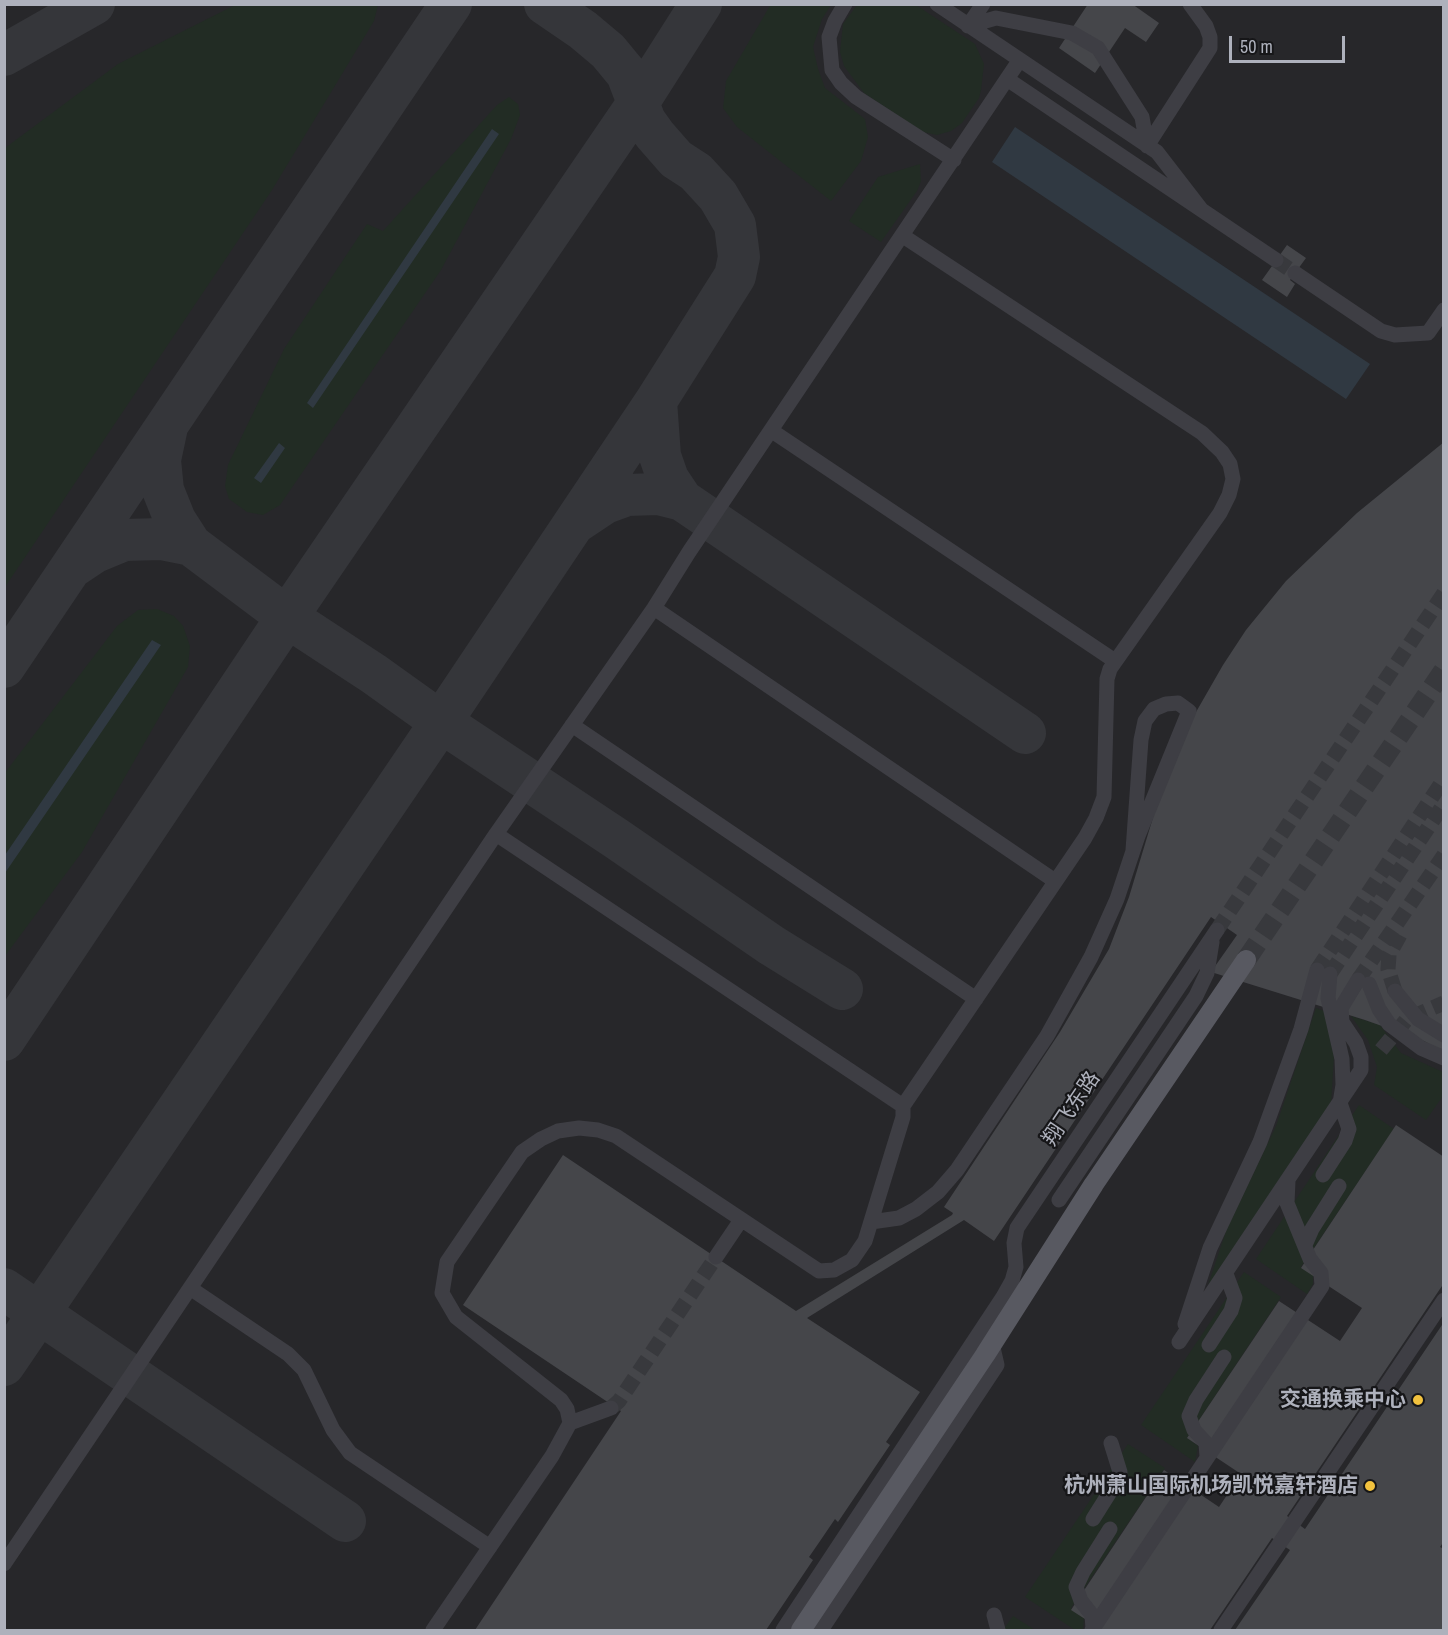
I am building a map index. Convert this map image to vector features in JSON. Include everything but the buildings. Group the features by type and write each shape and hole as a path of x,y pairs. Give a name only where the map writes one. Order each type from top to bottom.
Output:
{"main road":[{"path":"801,1630 985,1354 1094,1184 1246,960"}],"street":[{"path":"846,4 835,21 829,37 832,70 841,83 856,97 954,160"},
{"path":"937,4 1157,152 1201,209"},
{"path":"969,26 983,4"},
{"path":"1147,146 1210,48 1206,26 1190,4"},
{"path":"969,26 996,18 1072,33 1098,48 1142,117 1147,146"},
{"path":"4,1564 496,834 654,608 1019,61"},
{"path":"1007,79 1276,260"},
{"path":"433,1630 552,1456 570,1423 567,1409 561,1400 456,1317 442,1293 447,1262 522,1152 558,1131 579,1128 598,1130 616,1136 819,1271 834,1270 852,1260 865,1240 871,1222 903,1117 903,1106 1085,838 1104,797 1107,679 1115,661 1220,513 1229,495 1233,479 1230,464 1202,433 903,236"},
{"path":"1295,273 1382,331 1395,335 1428,333 1443,310"},
{"path":"772,430 1115,661"},
{"path":"654,608 1055,881"},
{"path":"871,1222 899,1218 916,1209 938,1192 957,1170 1047,1036 1091,957 1117,899 1133,850 1189,711 1178,703 1166,704 1154,710 1145,721 1133,850"},
{"path":"572,725 976,999"},
{"path":"496,834 903,1106"},
{"name":"翔飞东路","path":"783,1630 1012,1281 1016,1267 1014,1243 1017,1228 1215,933 1207,973 1196,996 1059,1200"},
{"path":"1323,1176 1345,1141 1349,1129 1340,1103 1343,1085 1342,1059 1324,972 1260,1142 1210,1248 1179,1342 1226,1274 1340,1103 1361,1070 1361,1057 1356,1043 1342,1022 1341,1008 1364,982 1389,1024 1421,1048 1443,1058"},
{"path":"1395,991 1418,1019 1443,1035"},
{"path":"1093,1630 1322,1286 1321,1272 1310,1259 1287,1203 1288,1181"},
{"path":"1305,1245 1312,1229 1339,1186"},
{"path":"716,1257 741,1220"},
{"path":"1209,1345 1231,1311 1235,1298 1226,1274"},
{"path":"190,1288 288,1354 304,1370 333,1430 350,1453 490,1547"},
{"path":"1221,1630 1406,1345 1443,1300"},
{"path":"820,1630 997,1365 987,1321"},
{"path":"1207,1457 1206,1443 1194,1430 1190,1416 1196,1400 1224,1357"},
{"path":"570,1423 611,1408"},
{"path":"1093,1519 1120,1472 1111,1443"},
{"path":"1093,1630 1092,1615 1081,1601 1076,1587 1110,1529"}],"shaded area":[{"path":"237,4 378,5 374,21 272,190 5,587 5,148 118,64"},
{"path":"771,4 831,5 822,19 813,47 818,69 825,88 865,119 868,137 861,161 831,201 737,127 723,108 726,81"},
{"path":"5,5 1443,5 1443,1630 5,1630"},
{"path":"857,5 916,5 975,44 984,64 981,90 979,98 962,123 951,131 937,135 923,132 864,93 844,66 840,52 843,24"},
{"path":"509,97 518,104 520,115 511,139 441,270 280,505 263,515 247,512 229,499 225,486 228,465 284,349 367,224 383,231 497,105"},
{"path":"1015,127 1370,364 1346,399 992,162"},
{"path":"492,129 499,134 313,408 307,403"},
{"path":"920,164 921,181 917,191 881,242 849,221 878,177"},
{"path":"279,443 285,448 261,483 254,478"},
{"path":"157,609 174,616 183,626 190,646 188,667 82,852 5,956 4,774 117,626 138,610"},
{"path":"152,640 161,645 5,873 5,855"},
{"path":"1316,1008 1324,1011 1334,1055 1331,1105 1206,1291 1226,1231 1276,1126"},
{"path":"1351,1016 1380,1025 1401,1053 1443,1072 1443,1096 1426,1120 1374,1085 1377,1067 1368,1040"},
{"path":"1359,1105 1394,1129 1301,1267 1313,1275 1313,1284 1307,1294 1256,1259"},
{"path":"1244,1272 1281,1297 1187,1438 1198,1446 1195,1462 1141,1425"},
{"path":"1128,1444 1165,1468 1071,1608 1084,1617 1083,1630 1075,1630 1025,1597"},
{"path":"1013,1616 1035,1630 1003,1630"}],"taxiway":[{"path":"4,55 94,4"},
{"path":"4,667 451,4"},
{"path":"4,1365 441,722 656,401 735,276 739,257 735,225 718,196 696,172 676,159 655,135 645,121 627,74 608,51 583,30 545,4"},
{"path":"4,1040 287,617 638,103 701,4"},
{"path":"656,401 660,456 668,479 682,500"},
{"path":"167,427 160,460 163,490 175,520 191,545"},
{"path":"578,521 605,503 627,495 658,494 682,500 1025,733"},
{"path":"71,568 95,552 124,540 161,539 191,545 287,617 771,945 842,989"},
{"path":"4,1289 345,1521"}],"tunnel":[{"path":"1276,260 1295,273"},
{"path":"1217,930 1444,593"},
{"path":"1246,960 1444,670"},
{"path":"1317,970 1444,779"},
{"path":"1330,974 1444,804"},
{"path":"1358,980 1444,855"},
{"path":"1395,991 1388,969 1389,955 1400,935"},
{"path":"1381,1050 1407,1019 1444,1003"},
{"path":"611,1408 619,1401 716,1257"}],"place":[{"name":"交通换乘中心","path":"1418,1400"},
{"name":"杭州萧山国际机场凯悦嘉轩酒店","path":"1370,1486"}]}
